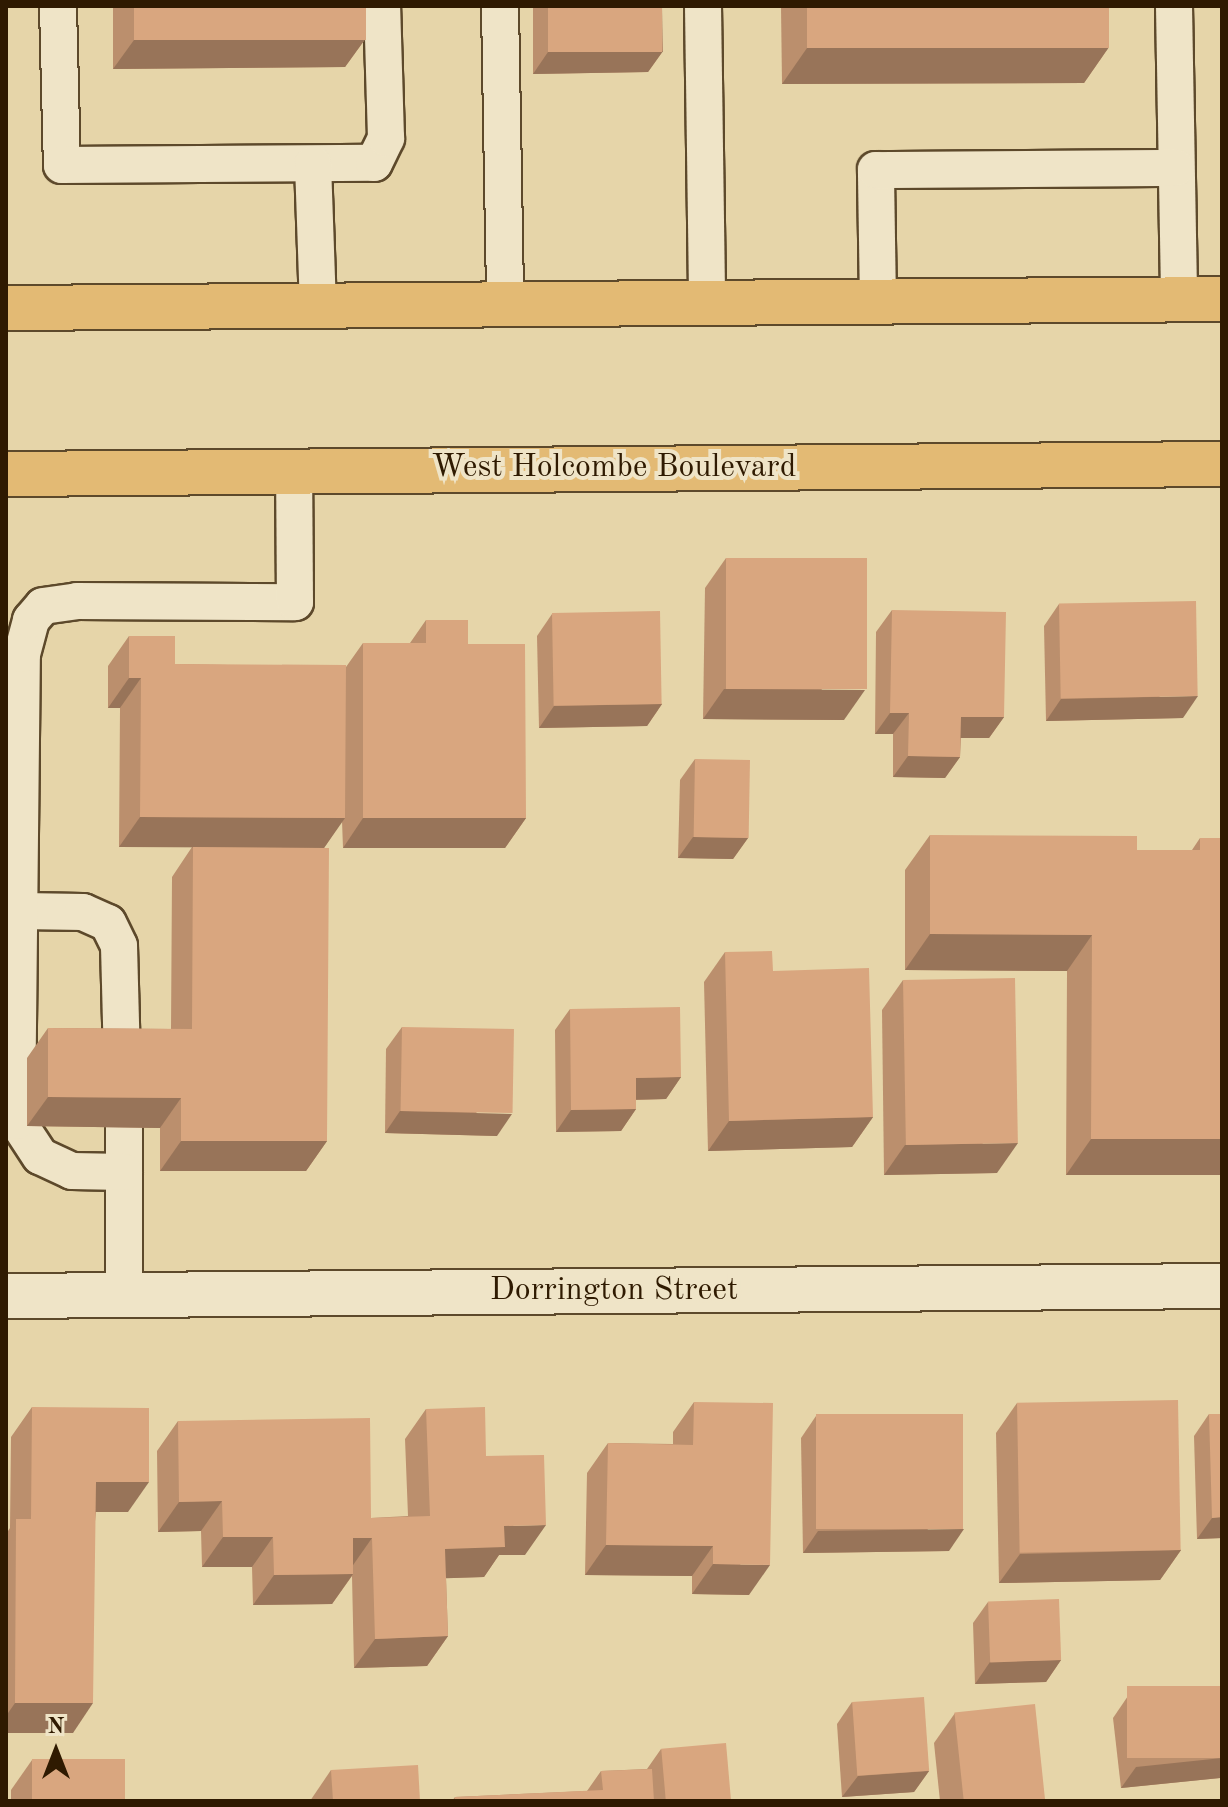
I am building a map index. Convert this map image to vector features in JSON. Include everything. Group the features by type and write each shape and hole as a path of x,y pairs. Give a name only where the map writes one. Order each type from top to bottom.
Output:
{"main road":[{"path":"6,308 1222,299"},
{"name":"West Holcombe Boulevard","path":"6,474 1222,464"}],"street":[{"name":"Dorrington Street","path":"6,1296 1222,1286"}],"lane":[{"path":"58,6 62,165 374,163 386,138 382,6"},
{"path":"500,6 505,305"},
{"path":"703,6 707,304"},
{"path":"1174,6 1179,300"},
{"path":"313,164 318,307"},
{"path":"878,303 876,170 1176,168"},
{"path":"124,1172 72,1171 40,1156 17,1121 22,911 14,872 22,654 31,620 43,606 77,601 295,602 294,471"},
{"path":"22,911 83,912 108,923 119,946 122,1059"},
{"path":"124,1126 124,1294"}],"building":[{"path":"134,6 366,6 366,40 134,40"},
{"path":"548,6 662,6 662,52 548,52"},
{"path":"807,6 1109,6 1109,48 807,48"},
{"path":"726,558 867,558 867,689 726,689"},
{"path":"1196,601 1198,696 1061,698 1059,603"},
{"path":"892,610 1006,612 1004,717 961,717 960,757 908,756 909,713 890,713"},
{"path":"660,611 662,704 554,706 552,613"},
{"path":"426,620 468,620 468,644 525,644 526,818 363,818 363,643 426,643"},
{"path":"129,636 175,636 175,664 346,665 345,818 140,817 141,678 129,678"},
{"path":"695,759 750,760 749,838 694,837"},
{"path":"930,835 1137,836 1137,850 1200,850 1200,838 1222,838 1222,1139 1091,1139 1092,935 930,934"},
{"path":"193,847 329,848 327,1141 181,1141 181,1098 48,1097 48,1028 192,1029"},
{"path":"772,951 773,971 869,968 873,1117 729,1121 725,952"},
{"path":"1015,978 1018,1143 906,1145 903,980"},
{"path":"680,1007 681,1077 636,1078 636,1109 571,1110 570,1009"},
{"path":"402,1027 514,1029 513,1113 401,1111"},
{"path":"1178,1400 1181,1550 1020,1553 1017,1403"},
{"path":"694,1402 773,1403 770,1565 713,1564 713,1546 606,1545 608,1443 693,1445"},
{"path":"32,1407 149,1408 149,1482 96,1482 93,1703 15,1703 16,1519 31,1519"},
{"path":"485,1407 486,1456 544,1455 546,1525 504,1526 505,1547 445,1549 448,1636 375,1639 372,1538 353,1538 353,1574 274,1575 273,1537 223,1537 222,1501 179,1502 178,1421 370,1418 371,1518 430,1516 426,1409"},
{"path":"816,1414 963,1414 963,1529 816,1529"},
{"path":"1209,1414 1222,1414 1222,1517 1212,1518"},
{"path":"1059,1599 1061,1660 990,1662 988,1601"},
{"path":"1127,1686 1222,1686 1222,1758 1127,1758"},
{"path":"924,1697 929,1771 857,1776 852,1702"},
{"path":"1035,1704 1045,1801 964,1801 954,1712"},
{"path":"726,1743 731,1801 666,1801 661,1749"},
{"path":"32,1759 125,1759 125,1801 32,1801"},
{"path":"418,1765 420,1801 333,1801 331,1770"},
{"path":"652,1769 654,1801 455,1801 455,1797 603,1790 601,1771"}]}
